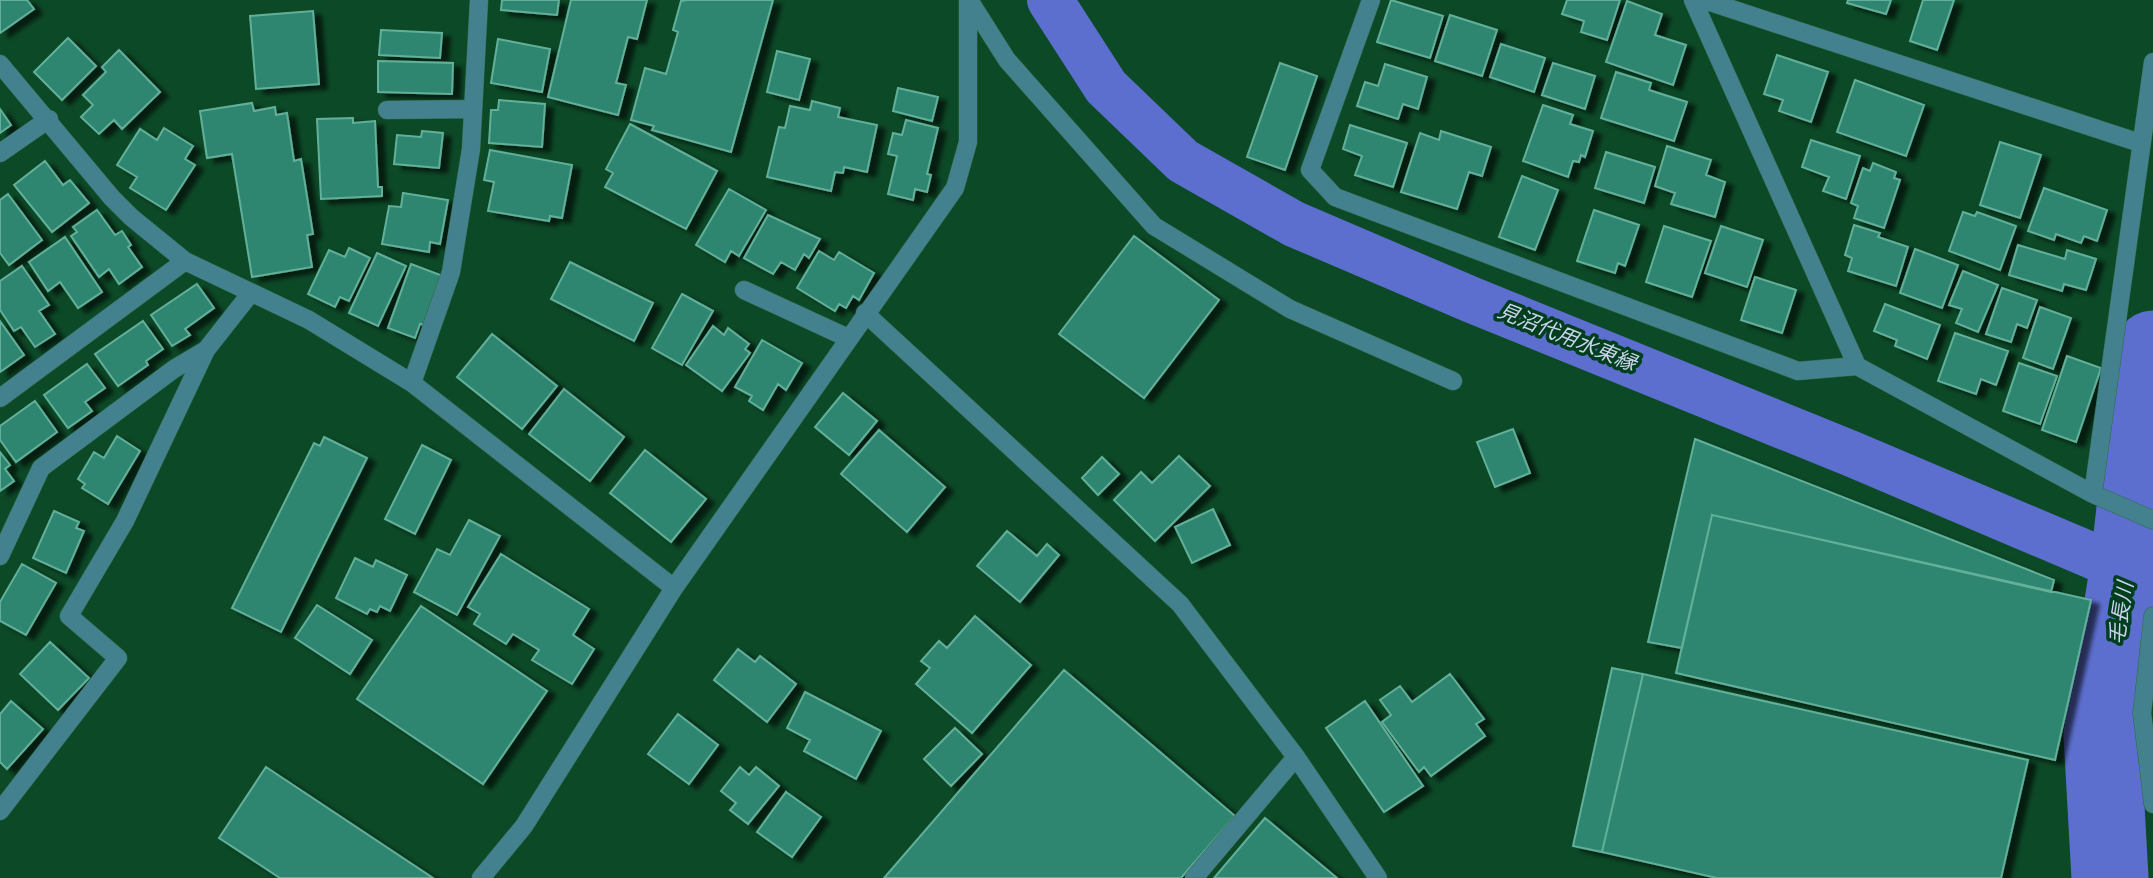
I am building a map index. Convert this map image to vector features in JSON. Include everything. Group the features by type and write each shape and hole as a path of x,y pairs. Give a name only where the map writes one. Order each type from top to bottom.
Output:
{"street":[{"path":"412,383 451,272 471,149 479,0"},
{"path":"481,878 524,826 674,588 955,188 968,142 968,0"},
{"path":"968,0 1007,60 1154,226 1290,309 1453,381"},
{"path":"1371,0 1310,170 1335,197 1798,371 1857,366 2093,494 2153,520"},
{"path":"1693,0 1857,366"},
{"path":"1704,0 2140,143"},
{"path":"2093,494 2153,62"},
{"path":"0,64 131,218 186,261 250,294 310,320 412,383 674,588"},
{"path":"387,110 473,109"},
{"path":"0,153 49,119"},
{"path":"0,398 186,261"},
{"path":"744,290 848,338"},
{"path":"0,811 118,658 69,616 125,521 206,351 250,294"},
{"path":"865,313 1180,604 1296,757 1378,878"},
{"path":"0,556 41,468 174,369 206,351"},
{"path":"2153,616 2142,713 2153,804"},
{"path":"1194,878 1296,757"}],"building":[{"path":"0,0 27,0 34,9 0,33"},
{"path":"502,0 559,0 557,15 501,10"},
{"path":"571,0 647,0 637,39 628,37 616,83 626,85 618,115 548,97"},
{"path":"773,0 731,152 652,130 654,126 631,120 645,68 666,74 678,32 673,30 681,1"},
{"path":"1391,0 1443,16 1430,58 1377,42"},
{"path":"1567,0 1620,0 1607,40 1581,32 1584,21 1562,14"},
{"path":"1848,0 1891,0 1886,14 1847,3"},
{"path":"1923,0 1954,0 1937,50 1910,41"},
{"path":"1627,1 1662,14 1655,35 1686,45 1673,85 1606,62"},
{"path":"313,11 319,84 256,89 250,16"},
{"path":"1450,15 1497,30 1482,76 1435,61"},
{"path":"381,30 442,33 440,58 379,55"},
{"path":"68,38 96,66 62,100 34,72"},
{"path":"498,39 550,49 542,92 491,83"},
{"path":"1501,44 1545,58 1534,92 1490,77"},
{"path":"119,50 160,92 122,129 114,120 99,134 81,117 93,105 83,95 106,72 102,67"},
{"path":"777,51 810,59 799,100 767,92"},
{"path":"1777,55 1828,72 1811,122 1779,111 1783,100 1764,94"},
{"path":"378,61 453,63 452,94 378,92"},
{"path":"1280,63 1317,76 1285,170 1247,157"},
{"path":"1553,63 1595,76 1585,109 1542,95"},
{"path":"1385,64 1427,77 1418,109 1403,104 1398,119 1357,106 1365,82 1378,86"},
{"path":"1616,72 1651,83 1649,90 1687,102 1674,141 1601,118"},
{"path":"1855,80 1924,105 1906,156 1837,132"},
{"path":"898,88 938,97 932,121 893,111"},
{"path":"499,100 545,104 542,147 489,143 491,110 498,110"},
{"path":"812,101 840,108 838,117 877,125 867,172 844,167 843,173 835,172 831,191 767,177 779,127 785,128 790,106 810,110"},
{"path":"252,103 254,111 275,107 276,115 287,113 294,161 301,159 313,234 307,235 312,267 252,277 232,154 207,158 200,111"},
{"path":"1543,105 1573,115 1570,124 1593,131 1585,157 1581,155 1579,162 1573,161 1568,177 1523,161"},
{"path":"0,109 11,125 0,133"},
{"path":"353,118 353,123 375,121 378,187 382,187 382,196 321,199 317,119"},
{"path":"906,120 938,128 927,174 931,175 927,192 915,189 913,200 888,194 897,156 888,154 893,133 902,135"},
{"path":"630,124 717,171 686,229 605,187 613,173 606,169"},
{"path":"1350,125 1407,143 1393,187 1355,175 1362,156 1343,149"},
{"path":"164,128 193,146 185,159 195,165 166,210 130,188 137,177 117,165 140,129 157,140"},
{"path":"422,131 443,133 439,168 394,164 397,135 421,137"},
{"path":"1441,131 1491,147 1482,176 1469,172 1457,209 1401,192 1420,133 1439,140"},
{"path":"1811,140 1860,156 1846,199 1823,191 1829,177 1802,167"},
{"path":"2000,142 2041,155 2020,218 1980,205"},
{"path":"1667,146 1711,160 1706,175 1725,182 1715,217 1671,204 1675,193 1655,186"},
{"path":"490,150 572,165 562,218 550,216 549,221 488,211 494,182 484,180"},
{"path":"1606,152 1655,167 1644,203 1595,188"},
{"path":"45,161 63,185 70,180 89,203 52,232 14,185"},
{"path":"1873,163 1896,172 1894,178 1900,180 1884,228 1854,218 1858,206 1851,203 1863,168 1870,171"},
{"path":"1522,176 1558,190 1535,250 1499,237"},
{"path":"2044,188 2107,210 2097,241 2084,236 2081,243 2056,234 2054,240 2028,231"},
{"path":"729,189 766,210 739,256 731,251 725,262 696,245"},
{"path":"403,193 448,200 440,244 430,242 429,252 382,244 389,206 401,207"},
{"path":"8,194 42,240 9,265 0,253 0,200"},
{"path":"97,210 115,235 122,231 131,245 128,247 142,267 119,284 109,269 99,277 71,236 77,232 73,227"},
{"path":"1594,210 1639,225 1625,266 1618,263 1615,273 1577,261"},
{"path":"1963,212 1975,216 1977,212 2016,226 2000,270 1949,251"},
{"path":"768,215 820,239 809,258 804,254 795,270 781,262 773,274 744,258"},
{"path":"1854,225 1880,233 1878,237 1908,247 1896,286 1848,271 1852,258 1845,255"},
{"path":"1664,226 1711,241 1692,297 1646,282"},
{"path":"1721,226 1763,240 1747,287 1705,273"},
{"path":"1134,236 1219,300 1144,398 1059,334"},
{"path":"65,237 102,292 78,308 60,282 48,291 29,262"},
{"path":"2018,245 2065,259 2067,250 2096,259 2086,290 2064,284 2062,291 2009,275"},
{"path":"349,248 370,258 349,301 340,297 335,307 308,294 329,250 345,257"},
{"path":"1915,249 1958,265 1942,308 1900,293"},
{"path":"819,251 834,260 839,252 874,273 859,300 853,296 846,308 839,304 835,311 797,288"},
{"path":"377,253 406,266 378,326 349,313"},
{"path":"570,262 653,303 634,341 551,299"},
{"path":"411,264 443,276 425,325 420,324 415,338 388,328"},
{"path":"22,266 49,305 39,311 55,334 35,347 21,327 14,331 0,310 0,281"},
{"path":"1963,271 1998,285 1978,332 1956,323 1962,309 1949,305"},
{"path":"1755,277 1796,290 1782,333 1741,320"},
{"path":"197,284 214,308 185,329 190,335 172,346 151,315"},
{"path":"2002,288 2037,300 2027,328 2017,324 2011,342 1986,334"},
{"path":"682,294 713,311 682,365 652,348"},
{"path":"1885,304 1940,325 1927,359 1895,346 1897,340 1874,331"},
{"path":"2040,307 2071,318 2053,369 2023,358"},
{"path":"0,321 24,355 0,372"},
{"path":"143,321 163,349 146,361 148,365 118,386 95,354"},
{"path":"713,326 724,335 728,328 749,344 745,349 750,353 722,391 686,365"},
{"path":"1955,333 2008,351 1996,385 1981,379 1976,394 1938,381"},
{"path":"492,334 557,386 522,429 457,377"},
{"path":"762,340 802,363 786,390 778,384 763,410 749,401 752,396 735,387"},
{"path":"2067,356 2101,368 2076,442 2042,430"},
{"path":"2019,363 2057,376 2040,424 2003,411"},
{"path":"87,364 105,388 85,402 92,411 68,428 44,395"},
{"path":"564,389 624,437 590,481 529,434"},
{"path":"843,393 877,421 849,455 815,427"},
{"path":"35,401 57,432 16,462 0,440 0,426"},
{"path":"1513,429 1530,473 1495,487 1477,442"},
{"path":"879,430 945,487 907,532 841,474"},
{"path":"117,436 140,451 108,504 82,488 85,484 78,479 94,452 104,458"},
{"path":"324,437 367,458 281,632 232,608 314,443 320,446"},
{"path":"1695,439 2054,580 2051,592 1712,515 1682,648 1648,642"},
{"path":"422,445 451,460 415,534 385,519"},
{"path":"645,450 706,499 671,542 610,493"},
{"path":"0,452 10,465 5,469 14,481 0,491"},
{"path":"1179,456 1210,486 1155,541 1114,500 1141,472 1152,483"},
{"path":"1102,457 1119,474 1098,495 1082,478"},
{"path":"1213,509 1230,545 1192,563 1175,527"},
{"path":"54,511 79,522 76,528 84,531 66,573 33,558"},
{"path":"1712,515 2091,600 2055,760 1676,673"},
{"path":"469,520 500,536 457,615 414,592 437,549 450,555"},
{"path":"1007,531 1037,556 1047,544 1059,555 1020,602 977,566"},
{"path":"501,554 589,609 573,635 594,649 572,684 532,660 539,650 513,634 506,644 474,624 480,614 468,607"},
{"path":"355,558 373,567 376,560 407,575 390,611 380,606 377,612 370,609 367,614 336,598"},
{"path":"22,564 56,583 26,635 0,621 0,602"},
{"path":"317,605 372,640 350,674 295,638"},
{"path":"421,606 547,691 483,784 357,699"},
{"path":"975,616 1031,665 972,733 916,684 930,668 921,661 939,641 947,648"},
{"path":"50,642 89,678 58,710 20,674"},
{"path":"738,649 755,662 760,656 796,684 767,722 714,680"},
{"path":"1612,668 1643,674 1602,852 1573,846"},
{"path":"1064,670 1235,816 1181,878 884,878"},
{"path":"1450,674 1484,719 1476,724 1485,736 1431,776 1424,767 1419,772 1382,722 1391,715 1380,700 1400,686 1412,702"},
{"path":"1643,674 2028,760 2001,878 1717,878 1602,852"},
{"path":"805,692 881,731 856,779 804,751 810,740 787,728"},
{"path":"11,701 43,729 7,769 0,762 0,714"},
{"path":"1365,701 1423,786 1384,812 1326,728"},
{"path":"678,714 718,745 689,784 648,754"},
{"path":"955,728 982,754 951,786 924,759"},
{"path":"266,767 433,878 280,878 219,838"},
{"path":"740,767 749,775 756,767 779,786 748,824 730,810 736,803 721,791"},
{"path":"786,792 821,817 792,857 757,832"},
{"path":"1265,818 1337,878 1214,878"}],"waterway":[{"name":"見沼代用水東縁","path":"1050,0 1106,87 1183,161 1294,224 2128,571 2153,578"},
{"name":"毛長川","path":"2110,878 2102,735 2128,571 2153,349"}]}
